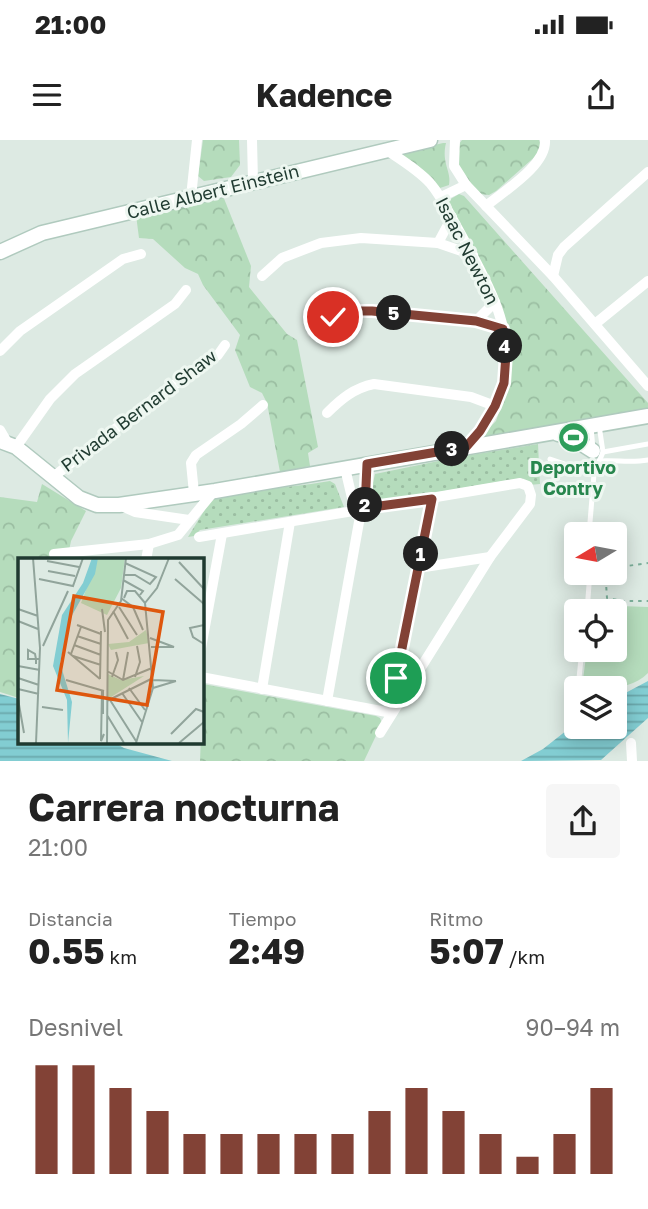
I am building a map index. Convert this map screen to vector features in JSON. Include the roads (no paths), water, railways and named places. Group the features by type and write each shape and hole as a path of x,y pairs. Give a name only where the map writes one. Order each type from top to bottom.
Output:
{"street":[{"path":"191,197 197,140"},
{"path":"253,140 253,181"},
{"name":"Calle Albert Einstein","path":"0,252 42,233 430,140"},
{"name":"Isaac Newton","path":"455,140 454,166 466,185 553,276 648,386"},
{"path":"486,206 538,162 545,151 545,140"},
{"name":"Isaac Newton","path":"388,151 412,167 441,197 473,255 495,302 503,329 506,354 504,383 495,406 480,431 466,447"},
{"path":"553,276 558,255 564,247 648,172"},
{"path":"441,197 466,185"},
{"path":"438,243 452,217"},
{"path":"262,276 282,258 321,243 361,238 438,243 473,255"},
{"path":"0,351 20,331 123,259 141,254"},
{"path":"595,324 648,281"},
{"path":"186,290 175,304 75,374 6,440 89,504 119,505 215,491 648,416"},
{"path":"476,321 495,302"},
{"path":"312,332 333,317 352,311 476,321 503,329"},
{"name":"Privada Bernard Shaw","path":"53,477 155,398 218,355 225,345"},
{"path":"327,413 358,387 374,384 471,397 495,406"},
{"path":"194,493 191,463 196,455 263,405"},
{"path":"553,433 571,437 598,454"},
{"path":"327,701 367,464"},
{"path":"345,468 360,509"},
{"path":"199,537 520,483 528,486 530,504 490,557 380,733"},
{"path":"54,554 85,555 149,544 178,535 215,491"},
{"path":"405,693 399,689 396,678 432,499"},
{"path":"119,505 135,512 189,520"},
{"path":"262,689 290,522"},
{"path":"203,637 222,534"},
{"path":"146,558 149,544"},
{"path":"418,568 490,557"},
{"path":"203,677 392,713"},
{"path":"631,743 632,761"}],"lane":[{"path":"590,522 598,454 595,425"},
{"path":"595,425 598,454"},
{"path":"598,454 648,444"},
{"path":"598,454 632,462 648,460"},
{"path":"550,459 594,474"}],"water":[{"path":"648,681 648,718 627,737 627,692"},
{"path":"0,694 18,699 18,744 117,744 172,761 0,761"},
{"path":"564,732 564,739 624,739 601,760 521,761 543,749"}],"place":[{"name":"Deportivo Contry","path":"573,437"}]}
